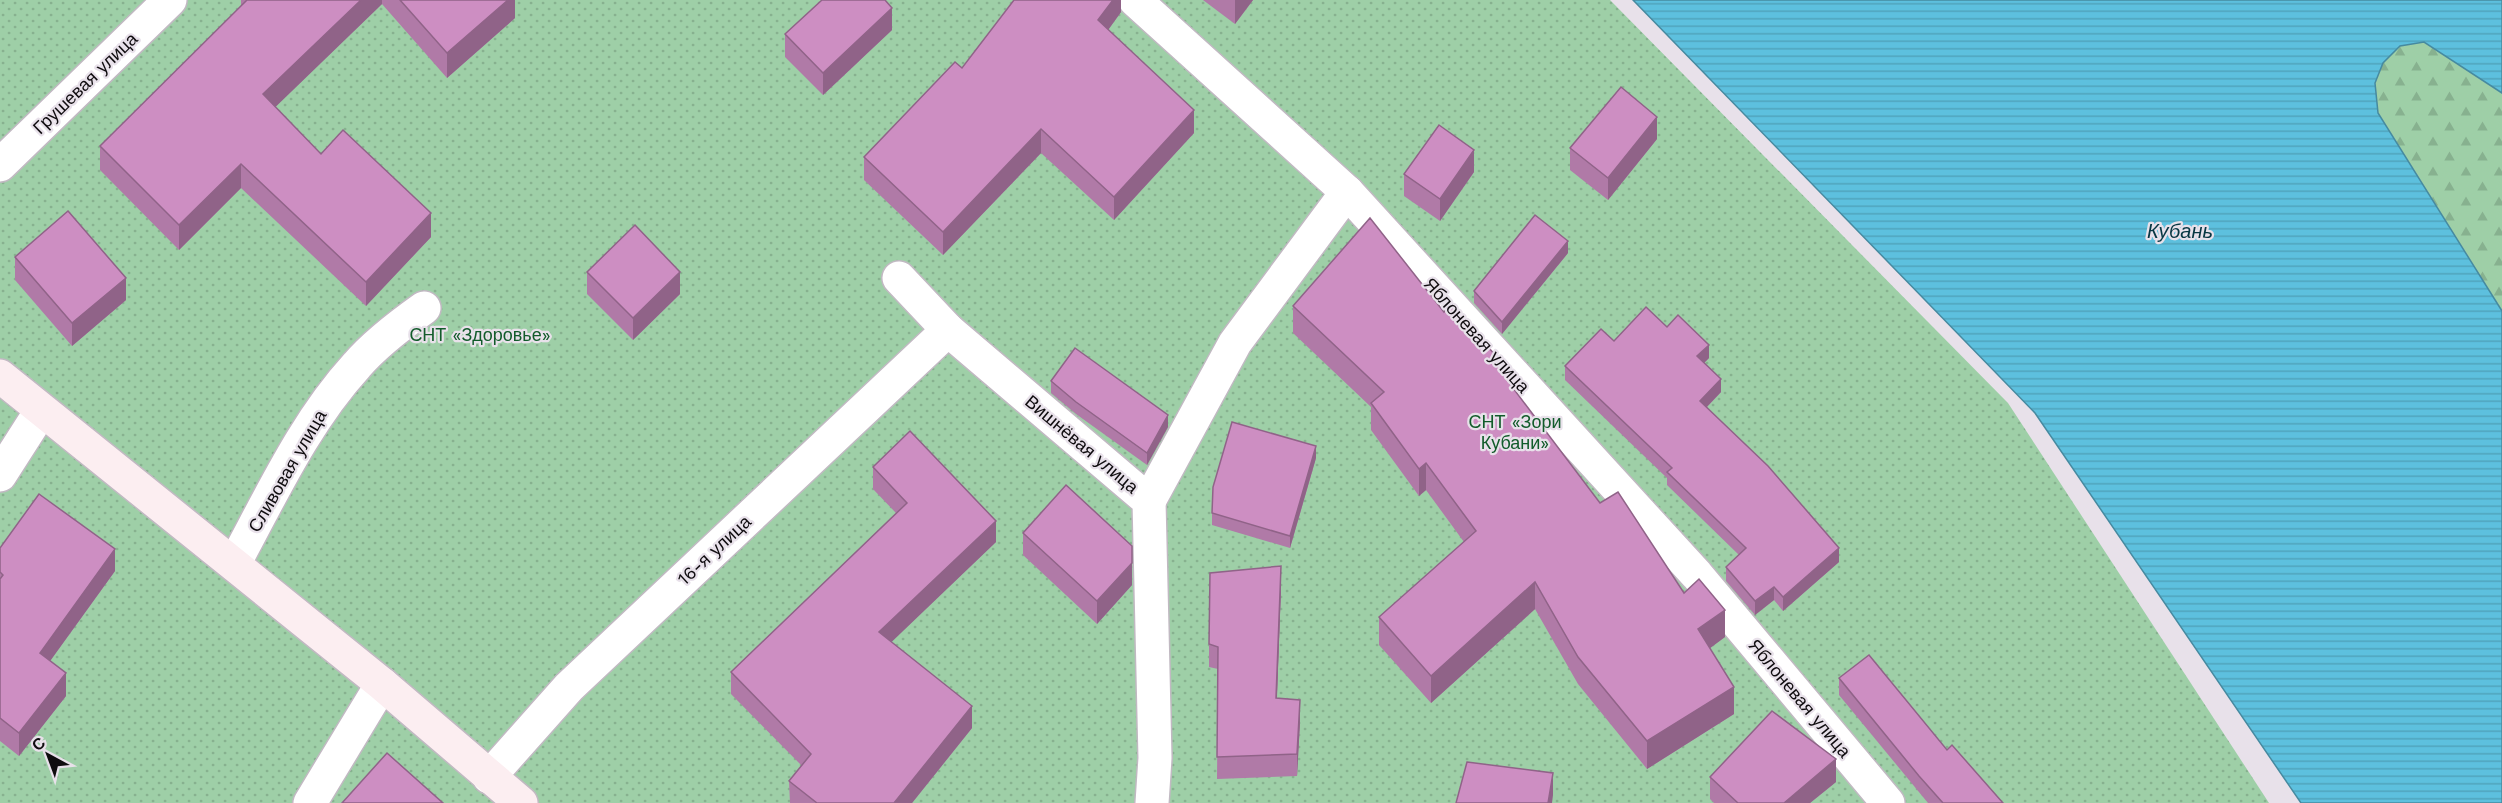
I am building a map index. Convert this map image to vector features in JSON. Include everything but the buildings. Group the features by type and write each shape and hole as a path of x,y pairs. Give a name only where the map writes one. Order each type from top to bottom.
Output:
{"street":[{"name":"Грушевая улица","path":"0,165 170,0"},
{"name":"Яблоневая улица","path":"1135,0 1347,192 1697,575 1888,803"},
{"path":"1149,501 1235,343 1347,192"},
{"name":"Вишнёвая улица","path":"899,278 948,330 1149,501 1155,758 1152,803"},
{"name":"Сливовая улица","path":"234,564 305,434 332,397 357,364 396,328 424,308"},
{"name":"16-я улица","path":"489,777 569,687 948,330"},
{"path":"0,376 382,684 521,803"},
{"path":"0,475 41,411"},
{"path":"310,803 382,684"}],"green space":[{"path":"0,0 1610,0 2008,403 2269,803 0,803"},
{"path":"2424,42 2502,93 2502,311 2378,113 2375,83 2383,63 2400,46"}],"water":[{"name":"Кубань","path":"1633,0 2502,0 2502,93 2424,42 2400,46 2383,63 2375,83 2378,113 2502,311 2502,803 2301,803 2035,413"}],"park label":[{"name":"СНТ «Здоровье»","path":"480,334"},
{"name":"СНТ «Зори Кубани»","path":"1515,431"}]}
